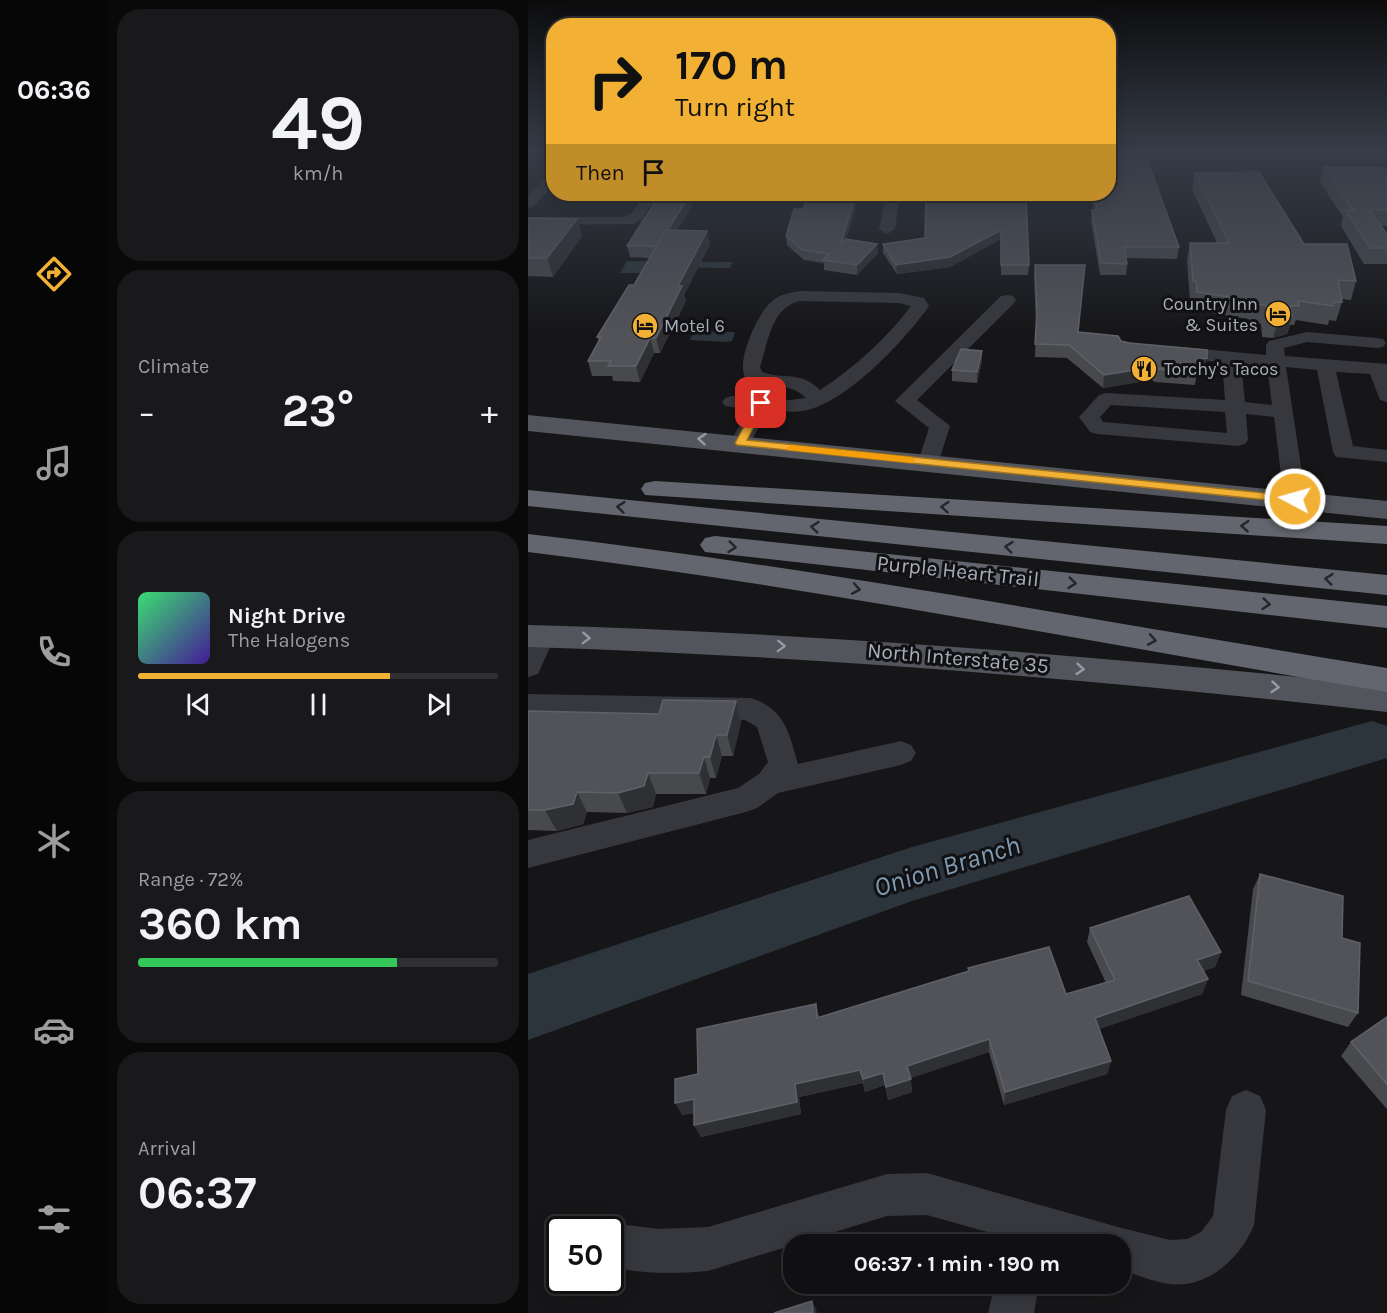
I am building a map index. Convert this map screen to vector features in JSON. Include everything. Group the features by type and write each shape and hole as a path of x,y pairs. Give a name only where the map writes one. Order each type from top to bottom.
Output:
{"highway":[{"path":"528,481 1387,535"},
{"name":"Purple Heart Trail","path":"528,498 1387,585"},
{"name":"Purple Heart Trail","path":"528,525 1387,617"},
{"path":"528,543 815,581 1387,680"}],"main road":[{"path":"528,423 1387,510"},
{"name":"North Interstate 35","path":"535,636 841,649 1056,666 1387,699"}],"street":[{"path":"528,221 628,221 639,212"},
{"path":"887,229 890,212"},
{"path":"732,402 807,404 818,399 843,383 898,332 920,306 918,302 899,297 806,295 791,296 778,302 771,310 751,367 753,375 760,379 798,381 806,385 818,399"},
{"path":"817,297 796,301 786,308 764,370 774,375 814,375 843,383"},
{"path":"929,462 940,426 905,401 1007,300"},
{"path":"1295,499 1275,345 1306,337 1377,343"},
{"path":"1150,350 1383,370 1387,396"},
{"path":"1230,357 1235,407 1238,440 1097,428 1089,417 1106,399 1235,407 1283,412"},
{"path":"1325,365 1344,452 1387,456"},
{"path":"741,443 761,403"},
{"path":"528,667 535,636"},
{"path":"528,705 751,710 769,721 783,764 770,783"},
{"path":"528,854 746,799 770,783 901,753"},
{"path":"1131,1251 1170,1262 1191,1261 1216,1247 1233,1225 1246,1110"},
{"path":"624,1248 679,1252 708,1250 887,1195 927,1194 1026,1234"},
{"path":"1011,1313 1015,1294"}],"shaded area":[{"path":"627,261 733,262 730,268 655,267 651,273 620,273"},
{"path":"693,332 735,333 732,341 728,342 690,340"}],"building":[{"path":"648,212 679,212 657,246 627,246"},
{"path":"793,212 851,212 841,244 846,239 877,244 857,265 823,260 829,254 803,250 786,236"},
{"path":"926,212 1027,212 1029,265 1001,265 1001,230 950,257 896,265 883,244 925,238"},
{"path":"1092,212 1166,212 1179,247 1124,247 1127,264 1101,263"},
{"path":"1214,212 1284,212 1304,244 1347,244 1356,281 1338,280 1342,302 1334,302 1333,306 1298,301 1299,306 1290,306 1292,316 1278,319 1267,318 1266,305 1197,292 1196,281 1193,281 1190,243 1229,243"},
{"path":"1346,212 1371,212 1387,234 1387,248 1370,248"},
{"path":"528,218 577,219 547,258 528,258"},
{"path":"666,230 707,231 678,286 682,286 656,338 650,338 636,366 608,366 611,361 588,361 601,337 597,337 629,285 634,285"},
{"path":"1035,265 1085,265 1078,332 1118,336 1121,341 1129,343 1207,350 1207,358 1196,360 1197,372 1154,367 1104,375 1069,345 1035,344 1037,312"},
{"path":"961,349 982,351 977,372 952,370"},
{"path":"663,700 736,701 727,735 716,735 710,757 704,757 699,773 648,773 644,786 618,793 577,792 573,804 545,810 528,810 528,711 659,714"},
{"path":"1260,874 1343,896 1342,938 1360,943 1358,1013 1248,981"},
{"path":"1189,896 1221,952 1197,960 1208,979 1095,1018 1111,1061 1005,1092 989,1039 907,1066 911,1079 886,1087 883,1073 863,1079 860,1070 795,1084 797,1102 694,1125 694,1099 675,1103 675,1079 698,1074 697,1029 816,1004 817,1018 969,971 968,968 1049,947 1066,994 1115,980 1090,928"},
{"path":"1387,1017 1387,1084 1351,1042"},
{"path":"812,1301 813,1313 774,1313"}],"waterway":[{"name":"Onion Branch","path":"528,1007 912,874 1372,742"}],"slow traffic":[{"path":"791,448 911,460"}],"place":[{"name":"Country Inn & Suites","path":"1278,314"},
{"name":"Motel 6","path":"645,326"},
{"name":"Torchy's Tacos","path":"1144,369"}],"route":[{"path":"761,403 741,443 1295,499"}]}
